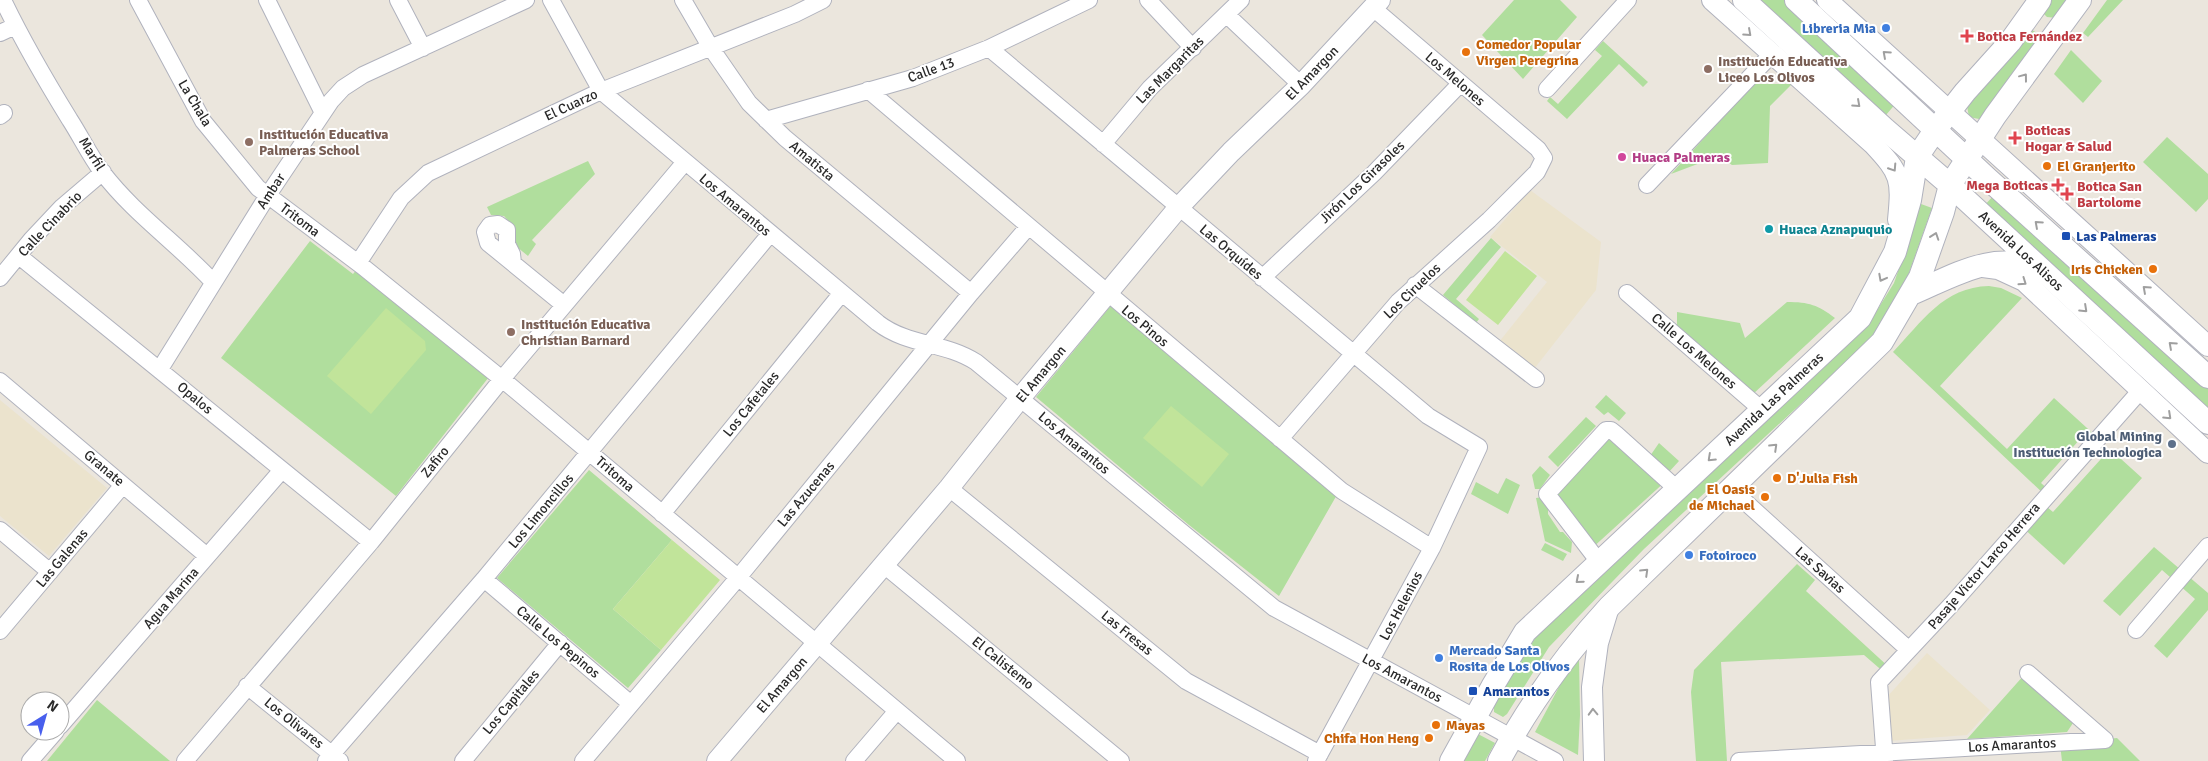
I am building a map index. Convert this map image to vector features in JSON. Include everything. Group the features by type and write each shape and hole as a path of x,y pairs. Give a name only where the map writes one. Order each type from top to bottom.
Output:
{"main road":[{"name":"Avenida Los Alisos","path":"1744,0 1950,185 2208,423"},
{"path":"1796,0 1942,120 1968,159 2208,377"},
{"path":"1499,761 1556,668 1574,645 1609,607 1882,342 1911,294 1927,259 1950,185 2080,0"},
{"name":"Avenida Las Palmeras","path":"1451,761 1525,632 1860,318 1895,252 1910,200 1917,157 1942,120 2010,42 2036,5"},
{"path":"2036,5 2057,31"},
{"path":"1911,294 1978,266 1999,261 2026,264 2049,276"}],"street":[{"name":"Marfil","path":"4,0 15,26 102,172 156,230 195,262 213,282"},
{"name":"La Chala","path":"138,0 203,120 258,188 268,195"},
{"path":"267,0 322,111"},
{"path":"398,0 422,48"},
{"name":"Ambar","path":"160,369 322,111 343,88 363,75 526,0"},
{"name":"Los Amarantos","path":"551,0 600,91 841,294 892,333 969,357 1021,397 1274,608 1555,761"},
{"name":"Amatista","path":"683,0 711,48 749,103 785,138 971,293"},
{"name":"El Cuarzo","path":"358,263 401,198 428,173 600,91 711,48 792,7 823,0"},
{"name":"Calle 13","path":"766,120 913,78 989,48 1088,0"},
{"path":"1148,0 1193,48"},
{"name":"Las Margaritas","path":"1103,144 1150,88 1241,0"},
{"path":"1547,89 1628,0"},
{"path":"1712,0 1873,144 1887,159 1899,178 1900,198 1895,252"},
{"path":"1826,0 1942,120 1980,140 2206,339"},
{"name":"Los Melones","path":"1377,4 1460,84 1538,150"},
{"name":"El Amargon","path":"717,761 949,488 1021,397 1179,207 1301,85 1377,4"},
{"path":"1227,15 1301,85"},
{"path":"0,33 15,26"},
{"name":"Las Orquídes","path":"989,48 1428,416 1480,447"},
{"path":"1647,185 1772,54"},
{"name":"Jirón Los Girasoles","path":"1262,278 1374,173 1460,84"},
{"name":"Los Pinos","path":"868,90 1342,491 1432,548"},
{"name":"Los Ciruelos","path":"1280,438 1352,354 1415,285 1489,220 1537,172 1544,158 1538,150"},
{"name":"Zafiro","path":"185,761 371,542 502,379 685,162"},
{"name":"Calle Cinabrio","path":"0,278 62,208 102,172"},
{"name":"Tritoma","path":"268,195 358,263 502,379 816,645 957,761"},
{"name":"Las Azucenas","path":"582,761 738,579 971,293 1028,227"},
{"name":"Los Limoncillos","path":"333,759 590,453 770,234"},
{"name":"Opalos","path":"19,256 371,542"},
{"path":"513,263 564,305"},
{"name":"Avenida Los Alisos","path":"1978,266 1998,269 2024,281 2208,453"},
{"path":"1415,285 1536,379"},
{"name":"Calle Los Melones","path":"1627,293 1762,410"},
{"name":"Los Cafetales","path":"662,514 841,294"},
{"name":"Granate","path":"0,381 207,556"},
{"name":"Pasaje Victor Larco Herrera","path":"1884,757 1879,682 2141,390"},
{"path":"1599,562 1548,494 1606,430 1616,434 1677,489"},
{"name":"Los Helenios","path":"1318,758 1432,548 1480,447"},
{"name":"Agua Marina","path":"70,714 282,470"},
{"name":"Las Galenas","path":"0,631 123,485"},
{"name":"Las Fresas","path":"949,488 1186,681 1318,758"},
{"name":"Las Savias","path":"1731,489 1909,650"},
{"path":"0,530 50,572"},
{"path":"2136,630 2208,546"},
{"name":"El Calistemo","path":"884,565 1121,761"},
{"name":"Calle Los Pepinos","path":"484,579 631,704"},
{"path":"1594,761 1592,686 1598,643 1609,607"},
{"name":"Los Capitales","path":"463,761 560,643"},
{"name":"Los Amarantos","path":"1739,761 1884,757 2105,740 2028,673"},
{"name":"Los Olivares","path":"247,686 333,759"},
{"path":"854,761 896,712"},
{"path":"30,761 47,741"}],"shaded area":[{"path":"1530,190 1601,242 1596,290 1534,369 1499,342 1547,282 1490,237"},
{"path":"0,400 107,488 49,556 0,516"},
{"path":"1927,653 1990,710 1967,735 1888,741 1886,698"}],"green space":[{"path":"1514,0 1560,0 1577,17 1523,79 1482,35"},
{"path":"1759,0 1786,0 1897,102 1886,115"},
{"path":"2047,0 2069,0 2057,18 2047,17 2042,12"},
{"path":"2107,0 2123,0 2088,37 2083,33"},
{"path":"2032,30 2037,33 2037,40 1985,113 1979,119 1969,117 1967,106"},
{"path":"1603,41 1648,82 1643,87 1619,64 1567,119 1547,101 1550,97 1558,104 1602,56 1595,50"},
{"path":"2071,50 2102,81 2083,103 2054,74"},
{"path":"1754,84 1792,84 1770,106 1768,163 1732,165 1725,160 1724,154 1671,174"},
{"path":"2167,137 2208,174 2208,199 2196,212 2143,162"},
{"path":"588,161 595,174 532,240 536,244 528,256 517,247 511,224 504,216 491,215 487,207"},
{"path":"1995,194 2208,389 2208,413 1983,207"},
{"path":"1921,204 1932,208 1904,287 1874,336 1644,549 1549,647 1507,714 1503,717 1494,712 1494,705 1535,638 1866,328 1894,283"},
{"path":"1491,238 1501,247 1456,299 1479,319 1476,323 1443,295"},
{"path":"310,241 353,274 358,268 492,373 396,496 221,358"},
{"path":"1505,251 1537,276 1498,325 1466,300"},
{"path":"1989,286 2001,288 2022,298 1940,386 2007,449 2054,398 2098,438 2091,446 2081,438 2041,483 2050,491 2046,496 1893,352 1924,318 1946,299 1973,288"},
{"path":"1787,302 1813,305 1835,318 1752,395 1677,331 1677,312 1740,323 1745,338"},
{"path":"1113,303 1338,493 1279,596 1189,525 1036,397"},
{"path":"386,308 425,341 426,350 371,414 327,376"},
{"path":"1606,395 1626,413 1619,421 1608,412 1604,415 1595,407"},
{"path":"1171,406 1229,454 1202,487 1143,438"},
{"path":"1586,417 1596,426 1558,467 1548,457"},
{"path":"1606,430 1667,480 1590,550 1547,494"},
{"path":"1659,443 1679,461 1668,473 1650,456"},
{"path":"2110,449 2142,478 2064,565 2020,525 2041,502 2053,512"},
{"path":"1540,466 1550,475 1540,489 1535,489 1532,475"},
{"path":"589,470 672,540 613,609 661,650 628,688 497,578"},
{"path":"1506,478 1520,485 1508,514 1471,494 1476,482 1498,494"},
{"path":"1543,497 1548,505 1548,514 1560,532 1563,532 1572,542 1571,553 1545,541 1536,498"},
{"path":"672,540 720,580 661,650 613,609"},
{"path":"1545,543 1567,554 1563,561 1541,550"},
{"path":"2154,547 2208,593 2208,610 2167,658 2154,646 2195,599 2162,570 2120,616 2103,601"},
{"path":"1797,564 1815,580 1806,591 1891,669 1886,674 1864,655 1721,662 1727,761 1696,761 1691,692 1694,670"},
{"path":"1576,655 1579,657 1580,715 1578,755 1535,732"},
{"path":"2025,674 2073,723 2067,732 1967,739"},
{"path":"97,700 170,761 47,761 63,741 70,741 70,733"},
{"path":"1478,734 1495,743 1485,761 1463,761"},
{"path":"2117,738 2140,761 2062,761 2060,744"}],"place":[{"name":"Libreria Mia","path":"1886,28"},
{"name":"Botica Fernández","path":"1967,36"},
{"name":"Comedor Popular Virgen Peregrina","path":"1466,52"},
{"name":"Institución Educativa Liceo Los Olivos","path":"1708,69"},
{"name":"Boticas Hogar & Salud","path":"2015,138"},
{"name":"Institución Educativa Palmeras School","path":"249,142"},
{"name":"Huaca Palmeras","path":"1622,157"},
{"name":"El Granjerito","path":"2047,166"},
{"name":"Mega Boticas","path":"2058,185"},
{"name":"Botica San Bartolome","path":"2067,194"},
{"name":"Huaca Aznapuquio","path":"1769,229"},
{"name":"Las Palmeras","path":"2066,236"},
{"name":"Iris Chicken","path":"2153,269"},
{"name":"Institución Educativa Christian Barnard","path":"511,332"},
{"name":"Global Mining Institución Technologica","path":"2172,444"},
{"name":"D'Julia Fish","path":"1777,478"},
{"name":"El Oasis de Michael","path":"1765,497"},
{"name":"Fotoiroco","path":"1689,555"},
{"name":"Mercado Santa Rosita de Los Olivos","path":"1439,658"},
{"name":"Amarantos","path":"1473,691"},
{"name":"Mayas","path":"1436,725"},
{"name":"Chifa Hon Heng","path":"1429,738"}]}
